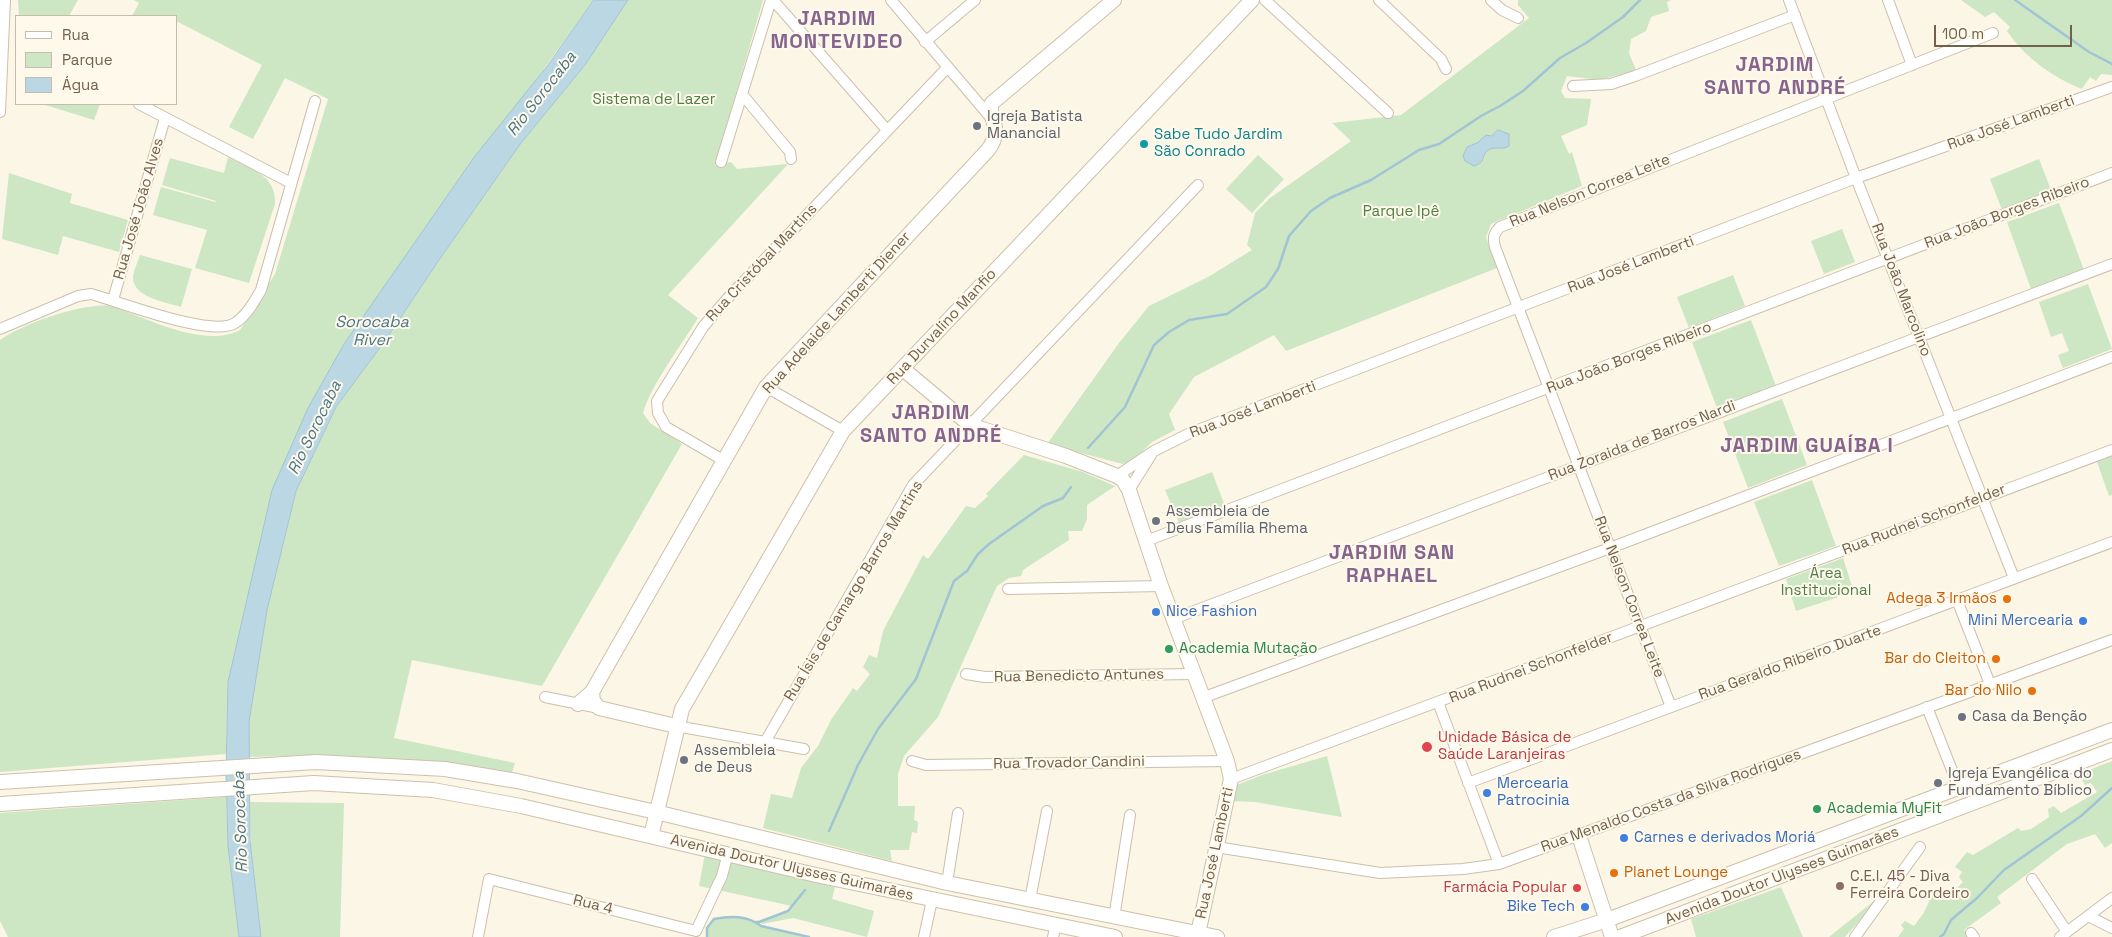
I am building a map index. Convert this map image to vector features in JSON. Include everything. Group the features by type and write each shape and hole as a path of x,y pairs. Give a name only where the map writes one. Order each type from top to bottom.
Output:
{"main road":[{"path":"1004,93 1114,0"},
{"name":"Rua Durvalino Manfio","path":"656,812 676,726 682,709 843,431 1252,0"},
{"name":"Rua Adelaide Lamberti Diener","path":"578,704 592,692 766,387 988,150 993,143 996,124 990,106 1004,93"},
{"path":"903,369 970,425 1066,456 1116,476"},
{"name":"Rua José Lamberti","path":"1116,476 1123,480 1129,490 1160,586 1227,761 1231,779 1198,934"},
{"path":"592,692 593,701 599,708 676,726"},
{"name":"Avenida Doutor Ulysses Guimarães","path":"1554,937 1607,920 2112,730"},
{"name":"Avenida Doutor Ulysses Guimarães","path":"1620,937 2112,750"},
{"name":"Avenida Doutor Ulysses Guimarães","path":"0,782 163,770 316,762 425,767 517,781 656,812 948,883 1114,918 1217,937"},
{"name":"Avenida Doutor Ulysses Guimarães","path":"0,804 165,791 314,784 426,790 521,806 932,900 1055,931 1115,937"},
{"name":"Avenida Doutor Ulysses Guimarães","path":"651,836 656,812"},
{"path":"1579,836 1612,937"},
{"name":"Avenida Doutor Ulysses Guimarães","path":"931,879 934,891 932,900"}],"street":[{"path":"0,112 5,0"},
{"path":"721,162 772,0"},
{"path":"772,0 887,130"},
{"path":"891,0 996,124"},
{"path":"925,42 975,0"},
{"path":"1265,0 1388,113"},
{"path":"1379,0 1441,59 1446,69"},
{"path":"1491,0 1502,10 1518,18"},
{"name":"Rua João Marcolino","path":"1790,0 1856,178 2014,578"},
{"path":"1888,0 1912,65"},
{"path":"1573,86 1611,84 1795,15"},
{"name":"Rua Nelson Correa Leite","path":"1671,707 1493,238 1500,227 1993,33"},
{"path":"2,45 15,46"},
{"name":"Rua Cristóbal Martins","path":"724,460 666,427 658,413 657,401 703,327 947,68"},
{"name":"Rua José Lamberti","path":"1116,476 1154,451 1190,434 1856,178 2112,87"},
{"path":"972,95 994,99 1004,93"},
{"path":"742,94 790,152 791,159"},
{"path":"0,328 78,296 91,294 178,321 212,328 234,324 249,310 261,290 315,101"},
{"path":"141,105 291,183"},
{"name":"Rua José João Alves","path":"113,300 165,118"},
{"name":"Rua João Borges Ribeiro","path":"1146,541 1550,389 2112,173"},
{"name":"Rua Ísis de Camargo Barros Martins","path":"765,742 913,485 1198,186"},
{"name":"Rua Zoraida de Barros Nardi","path":"1173,619 2112,264"},
{"path":"1202,698 1610,548 2112,357"},
{"path":"766,387 843,431"},
{"name":"Rua Rudnei Schonfelder","path":"1231,779 2112,450"},
{"path":"1129,490 1154,451"},
{"name":"Rua Geraldo Ribeiro Duarte","path":"1468,782 2112,542"},
{"path":"1008,589 1160,586"},
{"path":"1957,600 1990,684"},
{"name":"Rua Menaldo Costa da Silva Rodrigues","path":"1216,847 1380,873 1463,869 1499,864 2112,640"},
{"name":"Rua Benedicto Antunes","path":"966,674 986,677 1193,674"},
{"path":"545,697 599,708"},
{"path":"1438,702 1499,864"},
{"path":"1927,707 1959,788"},
{"path":"676,726 804,750"},
{"name":"Rua Trovador Candini","path":"912,761 926,765 1227,761"},
{"path":"1030,900 1046,811"},
{"path":"948,883 958,813"},
{"path":"1114,918 1130,815"},
{"path":"1855,937 1920,847"},
{"name":"Rua 4","path":"478,937 489,879 696,931 722,876 728,853"},
{"path":"2032,879 2064,935 2112,898"},
{"path":"924,937 932,900"},
{"path":"2088,916 2112,928"}],"green space":[{"path":"18,0 78,0 70,15 19,15"},
{"path":"134,0 594,0 344,344 228,682 226,754 0,772 0,340 38,321 85,307 99,306 111,306 158,324 193,334 226,335 240,330 275,274 328,99 285,78 253,139 229,127 262,65 178,22 178,15 133,15 139,3"},
{"name":"Sistema de Lazer","path":"628,0 763,0 715,165 731,162 737,169 788,164 668,295 698,318 660,377 643,413 650,423 682,444 542,686 412,660 394,738 515,763 511,775 379,758 327,755 249,757 249,722 267,610 296,491 336,407 387,338 521,143 585,65"},
{"name":"Parque Ipê","path":"1518,0 1671,0 1667,2 1669,11 1651,17 1646,31 1631,39 1629,53 1636,70 1600,80 1567,76 1561,91 1565,98 1591,99 1587,125 1561,136 1569,154 1572,152 1582,186 1491,224 1486,237 1497,268 1286,351 1274,335 1194,377 1169,414 1175,430 1152,442 1135,459 1123,464 1047,444 1119,343 1149,306 1208,277 1252,250 1247,245 1255,213 1270,198 1351,141 1332,123 1401,115 1529,18 1518,5"},
{"path":"1961,0 2112,0 2112,75 2101,74 2096,81 2090,77 2082,89 2071,84 2050,73 2031,58 2007,31 2010,27 1994,12 1985,17"},
{"path":"45,105 100,105 94,120"},
{"path":"1258,155 1284,179 1252,213 1226,189"},
{"path":"228,157 260,174 272,186 274,194 275,204 249,283 195,268 207,230 153,215 161,187 216,201 162,185 170,158 224,173"},
{"path":"2039,159 2051,190 2002,210 1990,179"},
{"path":"9,173 72,194 70,203 128,220 119,252 63,236 58,255 2,239"},
{"path":"2059,203 2084,270 2031,289 2007,222"},
{"path":"1842,229 1855,262 1824,274 1811,241"},
{"path":"140,255 192,269 181,307 145,295 135,285 133,278"},
{"path":"1733,275 1745,306 1689,328 1677,297"},
{"path":"2088,284 2112,349 2063,368 2058,355 2069,351 2062,333 2051,337 2039,302"},
{"path":"1751,320 1776,386 1717,408 1692,342"},
{"path":"1782,399 1807,465 1748,488 1723,422"},
{"path":"1024,455 1083,472 1115,486 1087,505 1087,519 1082,531 1068,531 1069,540 1023,570 1021,576 1009,578 997,586 938,717 904,756 898,774 898,806 915,806 914,820 918,822 917,833 912,832 909,850 890,850 892,861 763,828 771,794 792,798 801,768 818,746 831,720 853,688 857,691 870,674 863,667 869,655 877,658 883,631 923,555 928,559 966,506 975,508"},
{"path":"2112,456 2112,495 2109,496 2097,462"},
{"path":"1212,472 1225,506 1179,523 1165,490"},
{"path":"1812,480 1836,546 1779,566 1754,502"},
{"name":"Área Institucional","path":"1843,558 1854,592 1796,611 1786,579"},
{"path":"1327,756 1342,817 1255,802 1230,801 1237,785 1262,775"},
{"path":"2112,761 2112,843 2105,848 2095,834 2067,844 1997,897 2001,903 1964,930 1970,937 1898,937 1904,929 1901,925 1905,921 1914,926 1923,914 1936,888 1947,898 1963,882 1959,877 1962,872 1955,867 1967,852 1973,855 2018,828 2021,831 2031,829 2049,817 2048,809 2054,806 2061,813 2097,792 2091,783 2085,785 2079,774"},
{"path":"226,797 228,846 239,937 8,937 0,921 0,813"},
{"path":"250,802 344,803 340,937 261,937 251,847"},
{"path":"705,854 835,887 832,899 874,911 867,937 793,918 762,924 759,922 788,911 792,906 699,886"},
{"path":"1781,887 1803,937 1696,937 1691,919"},
{"path":"1884,893 1845,937 1829,937"},
{"path":"732,916 755,921 761,926 809,937 707,937 707,928 714,919"}],"water":[{"name":"Sorocaba River","path":"594,0 628,0 585,65 521,143 387,338 336,407 296,491 267,610 249,722 250,840 261,937 239,937 228,846 226,774 228,682 272,490 308,408 344,344 475,156 548,65"},
{"path":"1498,130 1509,134 1509,146 1489,149 1480,163 1474,166 1465,161 1463,156 1467,147 1477,143 1486,135 1491,136"}],"waterway":[{"path":"1088,448 1125,407 1154,345 1169,332 1189,320 1227,314 1266,287 1278,269 1289,236 1311,211 1330,198 1371,180 1419,150 1439,144 1481,116 1500,106 1523,91 1560,58 1586,43 1623,17 1640,0"},
{"path":"2015,0 2089,52 2112,64"},
{"path":"829,831 858,765 878,729 916,679 954,581 967,571 978,554 989,544 1043,506 1063,498 1071,487"},
{"path":"1940,937 1944,934 1951,920 1977,898 2004,870 2081,816 2112,788"},
{"path":"756,922 788,911 805,890"},
{"path":"707,937 707,928 714,919 726,917 744,918 761,926 809,937"}],"place":[{"name":"Igreja Batista Manancial","path":"977,126"},
{"name":"Sabe Tudo Jardim São Conrado","path":"1144,144"},
{"name":"Assembleia de Deus Família Rhema","path":"1156,521"},
{"name":"Adega 3 Irmãos","path":"2007,599"},
{"name":"Nice Fashion","path":"1156,612"},
{"name":"Mini Mercearia","path":"2083,621"},
{"name":"Academia Mutação","path":"1169,649"},
{"name":"Bar do Cleiton","path":"1996,659"},
{"name":"Bar do Nilo","path":"2032,691"},
{"name":"Casa da Benção","path":"1962,717"},
{"name":"Unidade Básica de Saúde Laranjeiras","path":"1427,747"},
{"name":"Assembleia de Deus","path":"684,760"},
{"name":"Igreja Evangélica do Fundamento Bíblico","path":"1938,783"},
{"name":"Mercearia Patrocinia","path":"1487,793"},
{"name":"Academia MyFit","path":"1817,809"},
{"name":"Carnes e derivados Moriá","path":"1624,838"},
{"name":"Planet Lounge","path":"1614,873"},
{"name":"C.E.I. 45 - Diva Ferreira Cordeiro","path":"1840,886"},
{"name":"Farmácia Popular","path":"1577,888"},
{"name":"Bike Tech","path":"1585,907"}],"district":[{"name":"JARDIM MONTEVIDEO","path":"837,32"},
{"name":"JARDIM SANTO ANDRÉ","path":"1775,78"},
{"name":"JARDIM SANTO ANDRÉ","path":"931,426"},
{"name":"JARDIM GUAÍBA I","path":"1807,447"},
{"name":"JARDIM SAN RAPHAEL","path":"1392,566"}],"water label":[{"name":"Rio Sorocaba","path":"542,94"},
{"name":"Rio Sorocaba","path":"315,428"},
{"name":"Rio Sorocaba","path":"241,822"}]}
